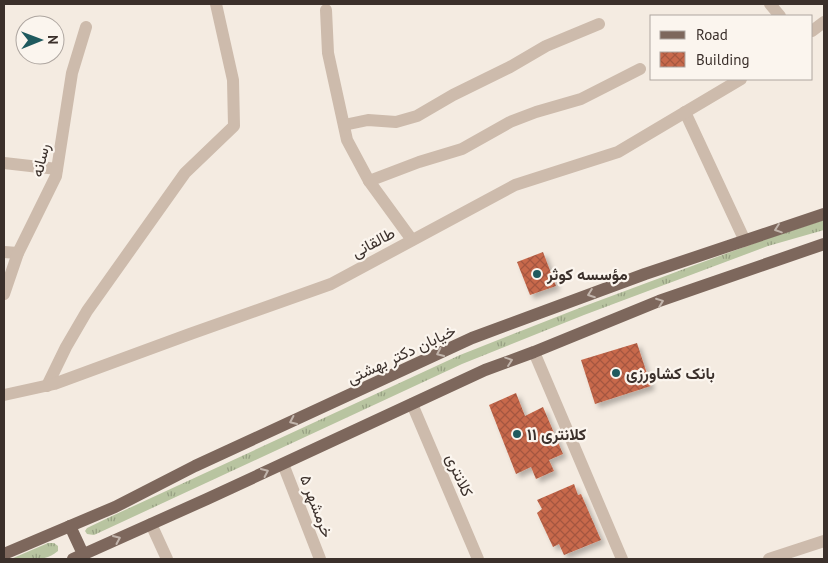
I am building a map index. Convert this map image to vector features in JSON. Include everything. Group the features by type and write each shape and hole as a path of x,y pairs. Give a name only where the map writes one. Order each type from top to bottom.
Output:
{"main road":[{"name":"خیابان دکتر بهشتی","path":"4,554 115,507 195,466 472,338 645,274 824,214"},
{"path":"70,526 78,557 485,370 659,301 824,244"}],"street":[{"path":"47,386 66,347 87,311 179,181 234,126 233,80 216,4"},
{"path":"770,4 779,15"},
{"path":"326,10 328,53 347,140 369,181 412,240"},
{"path":"813,30 824,22"},
{"path":"344,125 368,120 396,122 416,116 546,46 599,24"},
{"name":"رسانه","path":"4,294 18,253 56,176 72,73 86,27"},
{"path":"369,181 462,148 510,122 536,112 581,99 640,69"},
{"name":"طالقانی","path":"4,395 54,384 330,284 515,185 618,152 739,80"},
{"path":"685,112 745,241"},
{"path":"4,163 57,168"},
{"path":"4,252 18,253"},
{"path":"534,352 622,559"},
{"name":"کلانتری","path":"412,404 478,559"},
{"name":"خرمشهر ۵","path":"283,464 320,559"},
{"path":"151,524 167,559"},
{"path":"769,559 824,540"}],"green space":[{"path":"824,220 824,230 768,246 584,315 462,364 94,535 87,534 85,531 87,528 112,516 460,355 692,266"},
{"path":"48,543 54,543 58,546 58,551 41,559 11,559"}],"building":[{"name":"مؤسسه کوثر","path":"543,252 556,286 530,295 517,262"},
{"name":"بانک کشاورزی","path":"637,343 651,386 595,404 581,360"},
{"path":"516,393 525,416 543,407 563,454 549,460 554,471 536,479 531,467 516,474 489,405"},
{"path":"574,484 578,495 581,494 601,540 564,555 559,544 553,547 537,513 542,509 537,500"}],"place":[{"name":"مؤسسه کوثر","path":"537,274"},
{"name":"بانک کشاورزی","path":"616,373"},
{"name":"کلانتری ۱۱","path":"517,434"}]}
